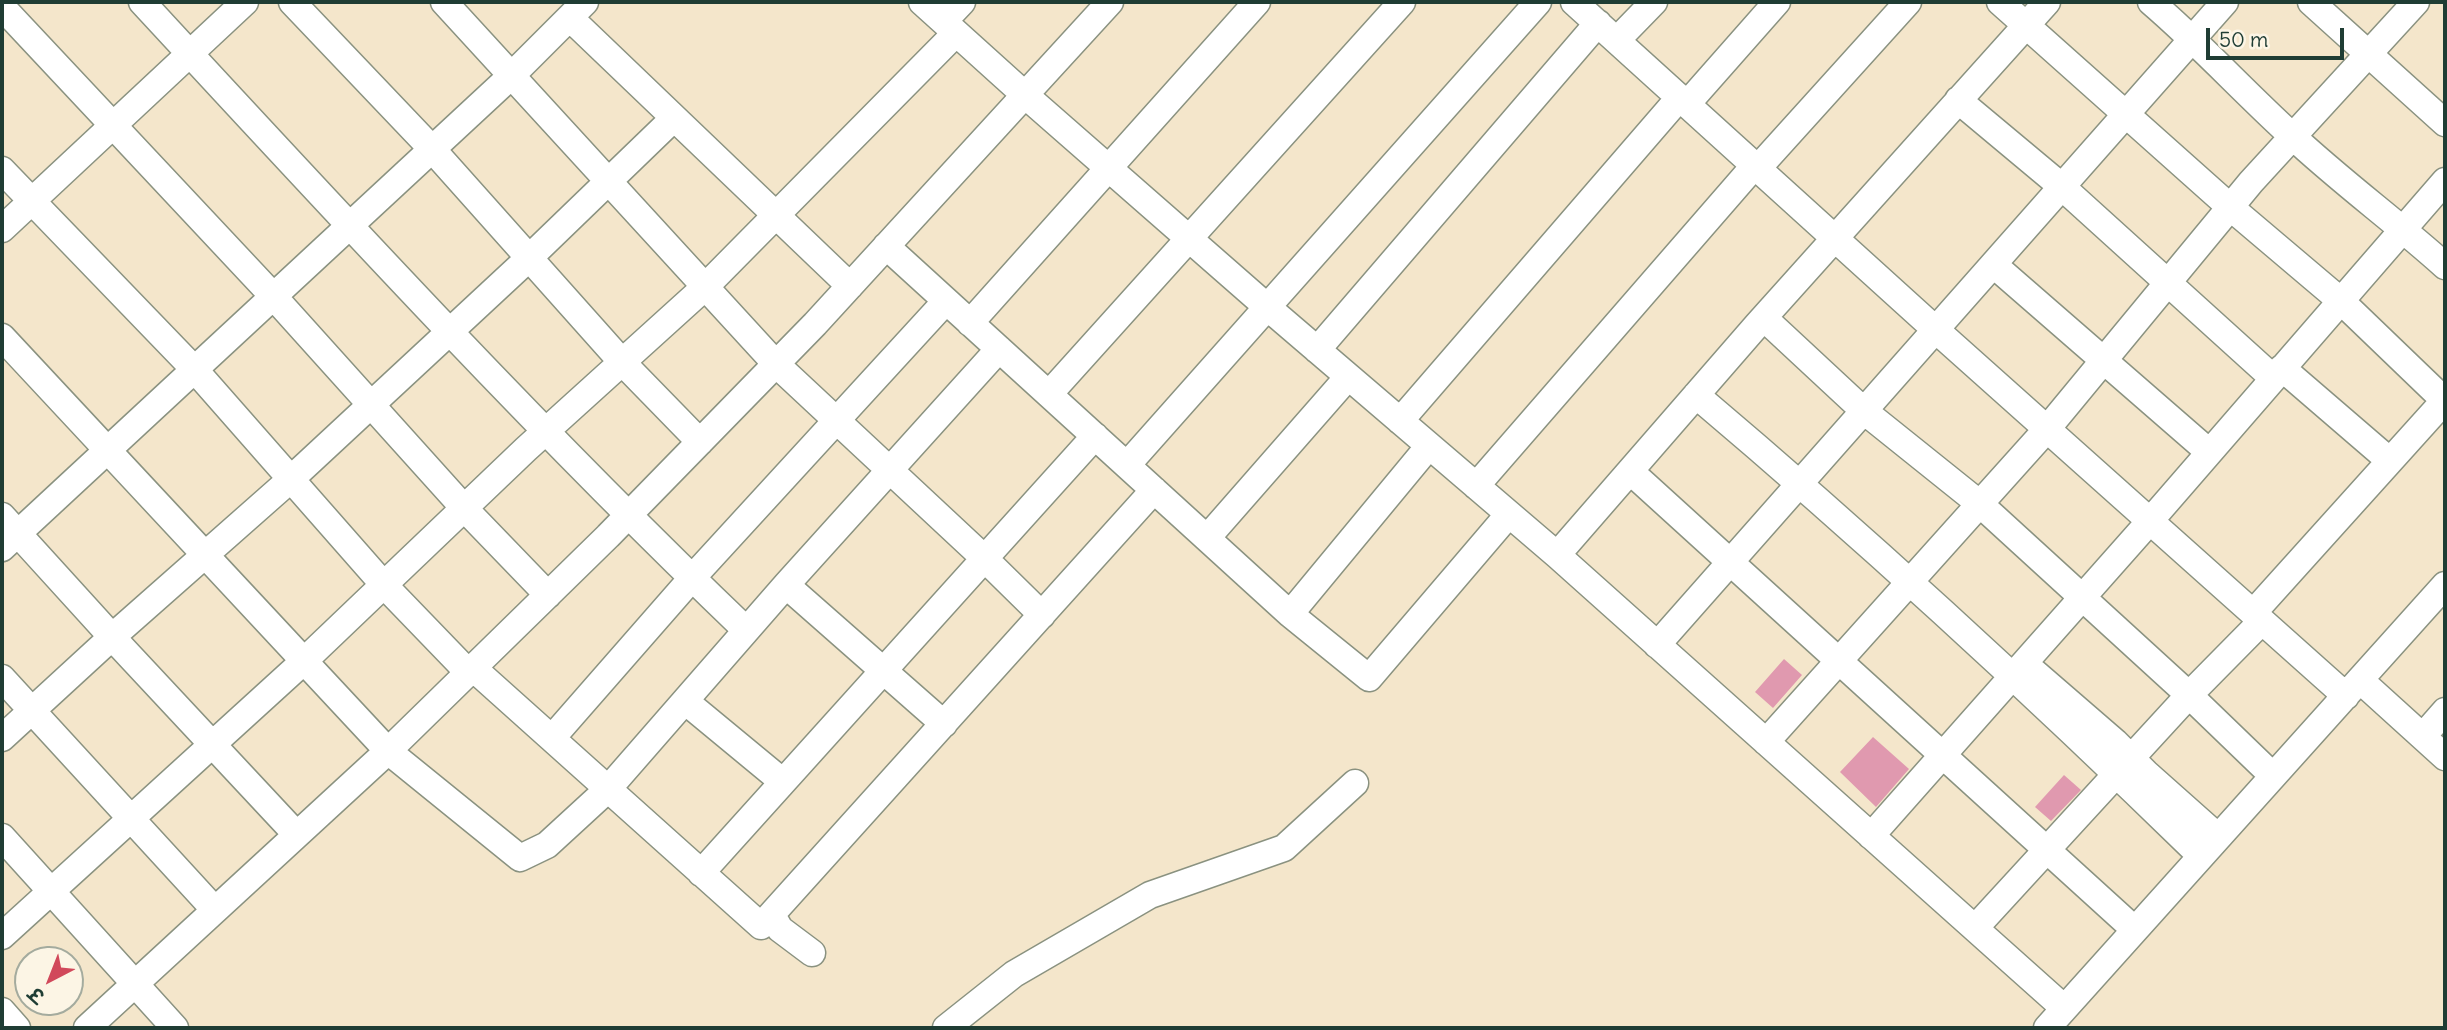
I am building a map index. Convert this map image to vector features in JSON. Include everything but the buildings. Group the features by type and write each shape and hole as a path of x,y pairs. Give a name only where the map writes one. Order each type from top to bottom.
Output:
{"street":[{"path":"142,2 544,432 746,630"},
{"path":"2,229 245,2"},
{"path":"292,2 432,149 622,362 700,442"},
{"path":"444,2 776,364 985,558 1042,615"},
{"path":"922,2 1190,240 1557,555 2064,1008"},
{"path":"2,936 304,661 544,432 705,287 775,216 950,27 962,2"},
{"path":"86,1028 388,751 628,517 850,286 1110,2"},
{"path":"970,323 1257,2"},
{"path":"1049,394 1402,2"},
{"path":"1127,465 1538,2"},
{"path":"1574,2 2258,617 2423,737 2445,757"},
{"path":"1317,350 1607,31 1654,2"},
{"path":"1400,421 1684,101 1777,2"},
{"path":"1476,486 1756,167 1908,2"},
{"path":"1975,928 2189,695 2445,401 2341,300 2230,208 2000,2"},
{"path":"1557,555 1763,317 2047,2"},
{"path":"2151,2 2192,37 2292,136 2445,266"},
{"path":"1657,645 2225,2"},
{"path":"2311,2 2445,123"},
{"path":"1766,742 2047,429 2292,136 2416,2"},
{"path":"2,7 274,297 464,508 548,595"},
{"path":"296,834 112,638 7,532 108,451 511,76 578,10 674,118 850,286"},
{"path":"1958,100 2061,186 2168,282 2390,461"},
{"path":"2,738 30,710 291,479 529,258 674,118"},
{"path":"2,170 195,370 384,585 471,670 552,738 761,926 1154,490"},
{"path":"1871,836 2150,521 2445,181"},
{"path":"886,246 1290,614 1368,678 1509,514"},
{"path":"1994,265 2209,452"},
{"path":"552,738 692,578 946,301"},
{"path":"1763,317 1864,411 1980,504 2189,695 2273,776"},
{"path":"2,337 388,751 520,858 547,845 607,789 786,584 999,349"},
{"path":"1207,538 1348,377"},
{"path":"1696,395 1806,477 2210,847"},
{"path":"701,873 1095,436"},
{"path":"1290,614 1429,446"},
{"path":"1630,471 2135,930"},
{"path":"786,584 944,724"},
{"path":"2046,1028 2445,585"},
{"path":"2,678 214,909"},
{"path":"685,701 783,782"},
{"path":"2423,737 2445,711"},
{"path":"946,1028 1014,974 1150,895 1284,848 1355,783"},
{"path":"2,837 175,1028"},
{"path":"772,915 780,929 812,953"},
{"path":"2,1011 17,1028"}]}
